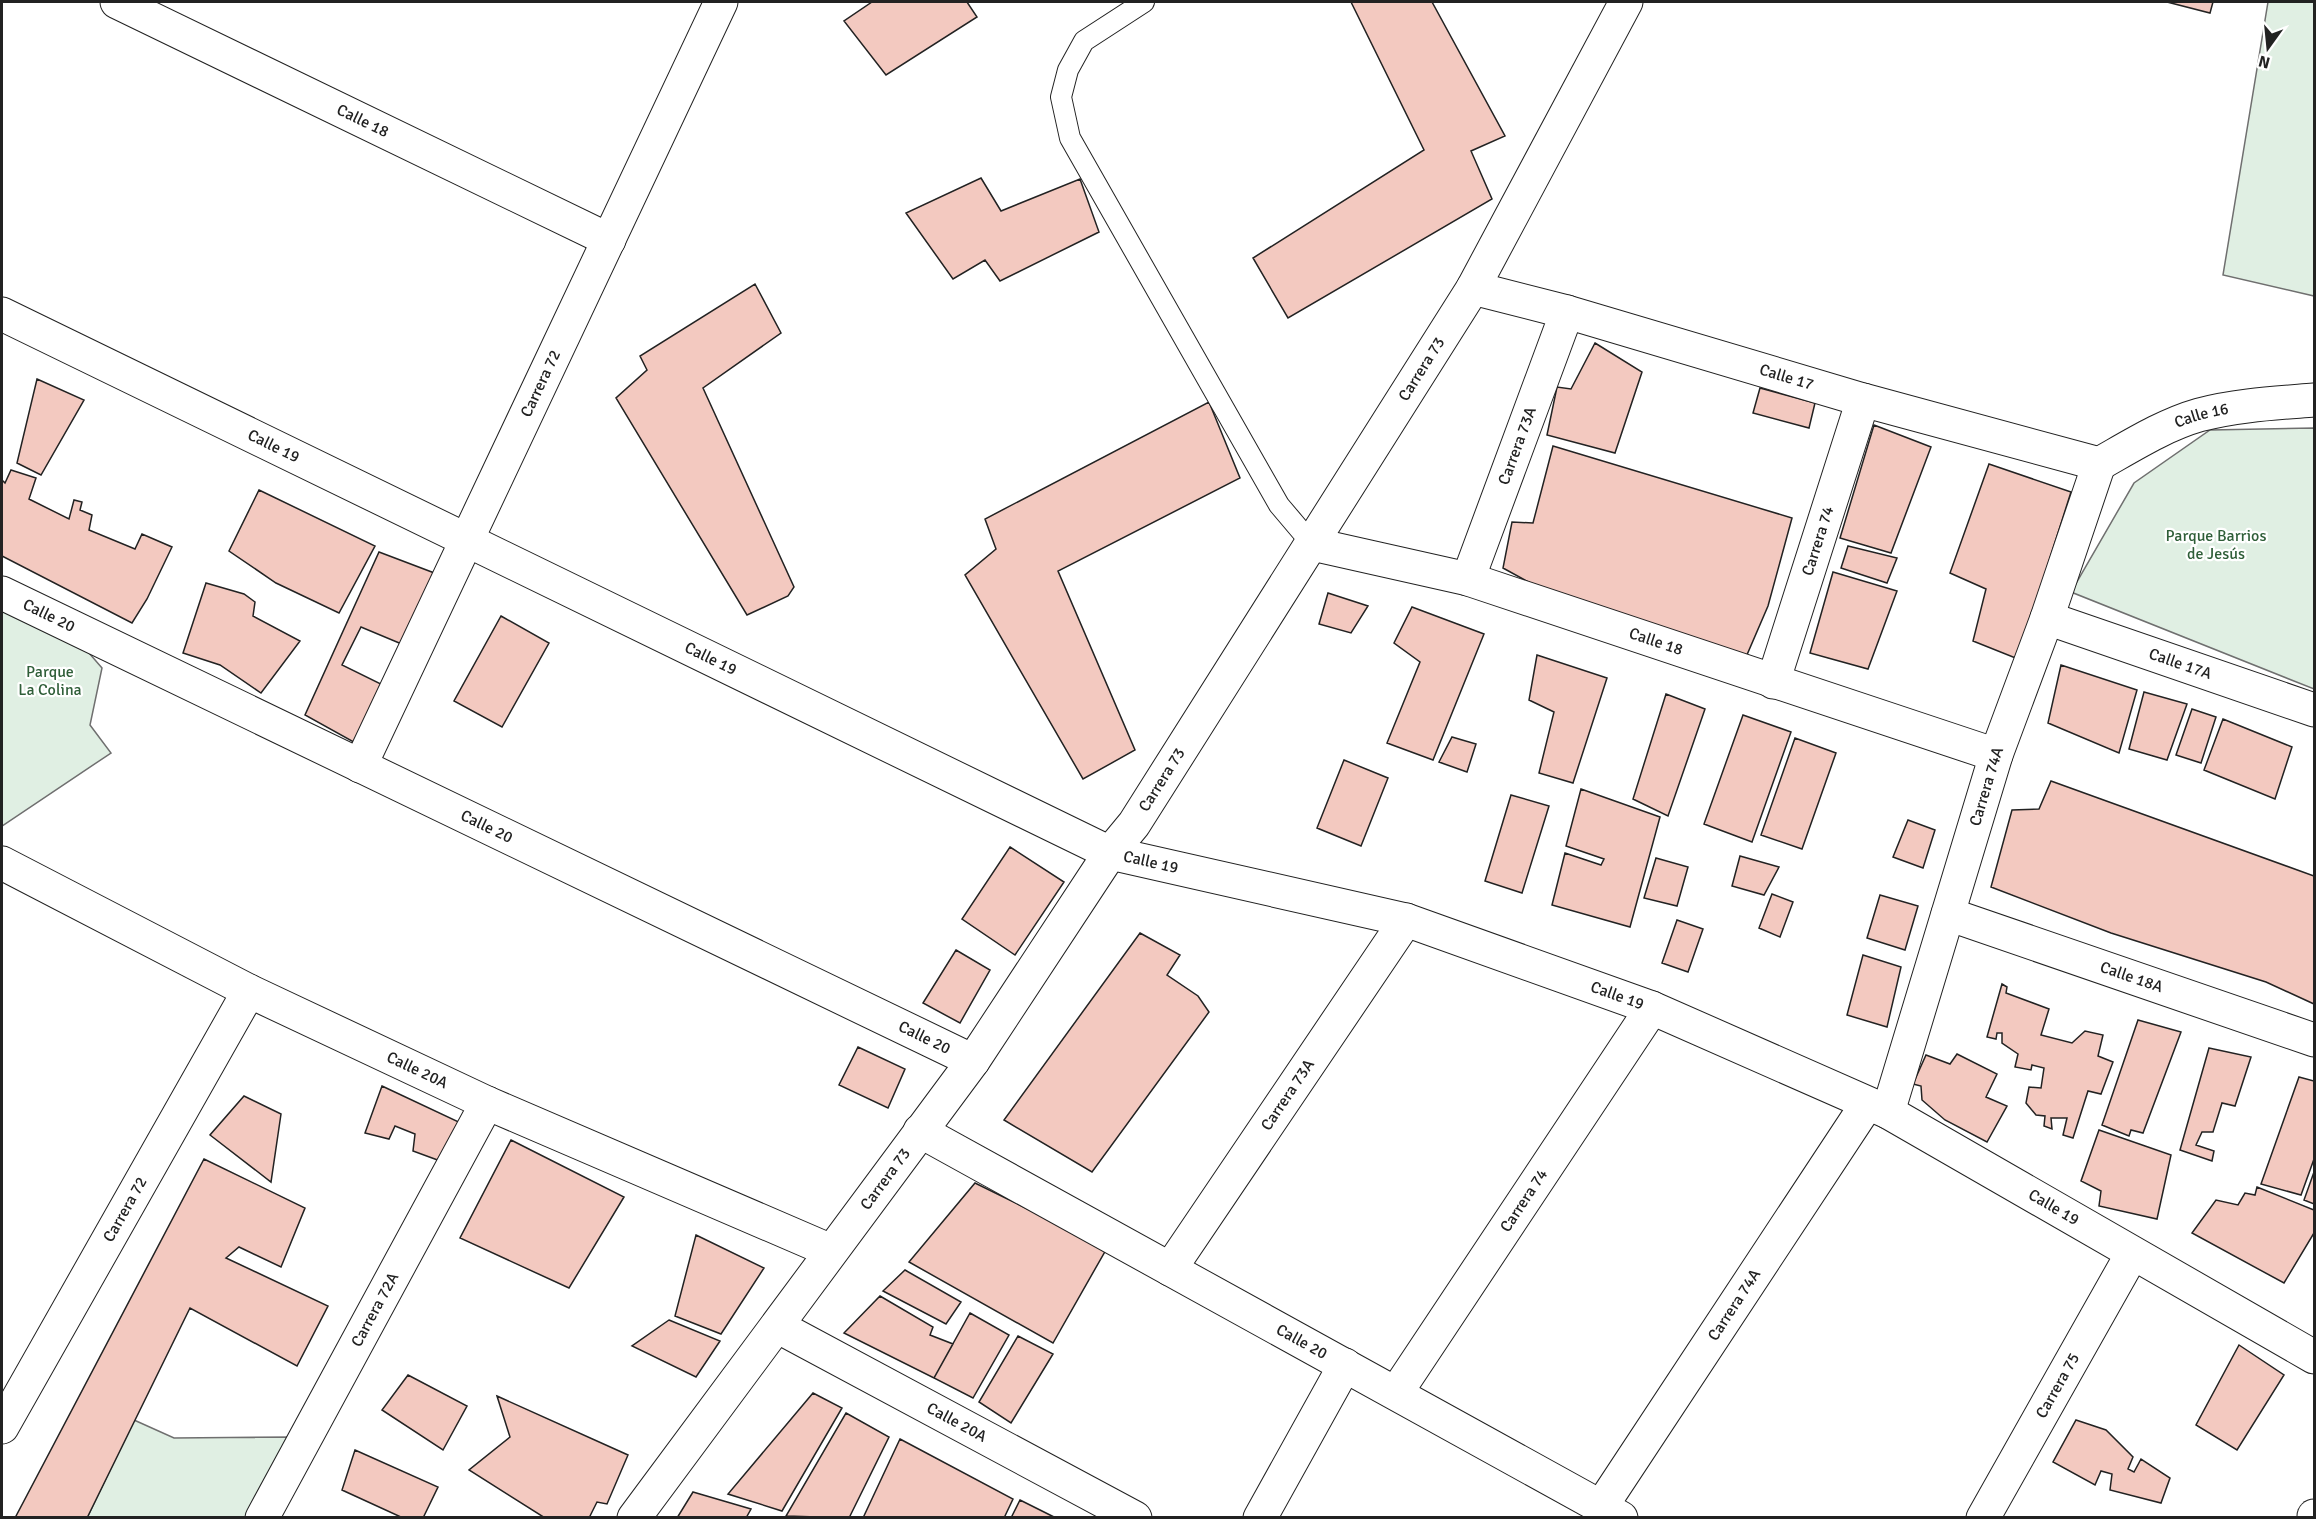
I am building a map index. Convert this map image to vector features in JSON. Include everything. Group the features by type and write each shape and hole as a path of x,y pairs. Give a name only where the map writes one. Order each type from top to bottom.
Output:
{"street":[{"name":"Calle 18","path":"117,2 609,240"},
{"name":"Carrera 72","path":"360,766 721,2"},
{"name":"Carrera 73","path":"634,1518 973,1061 1110,853 1134,824 1473,288 1626,2"},
{"name":"Calle 17","path":"1473,288 1567,312 1863,400 2099,464"},
{"name":"Carrera 73A","path":"1468,579 1567,312"},
{"name":"Calle 19","path":"2,314 1110,853 1406,920 1652,1008 1878,1108 2314,1357"},
{"name":"Carrera 74","path":"1773,682 1863,400"},
{"name":"Calle 16","path":"2099,464 2144,439 2199,415 2271,403 2314,400"},
{"name":"Carrera 74A","path":"1611,1512 1878,1108 1948,914 1996,755 2047,618 2099,464"},
{"name":"Calle 18","path":"1312,544 1468,579 1996,755"},
{"name":"Calle 20","path":"2,593 973,1061"},
{"name":"Calle 17A","path":"2047,618 2314,710"},
{"name":"Calle 20A","path":"8,865 249,991 488,1103 831,1251"},
{"name":"Calle 18A","path":"1948,914 2314,1040"},
{"name":"Carrera 73A","path":"1170,1269 1406,920"},
{"name":"Carrera 72","path":"2,1427 249,991"},
{"name":"Carrera 74","path":"1396,1393 1652,1008"},
{"name":"Carrera 72A","path":"262,1518 488,1103"},
{"name":"Calle 20","path":"920,1131 1611,1512"},
{"name":"Carrera 75","path":"1983,1518 2132,1254"},
{"name":"Calle 20A","path":"777,1326 1136,1518"},
{"path":"1260,1518 1345,1365"}],"lane":[{"path":"1144,2 1084,41 1068,70 1061,97 1070,138 1279,505 1312,544"}],"green space":[{"path":"2268,2 2314,2 2314,296 2223,275"},
{"name":"Parque Barrios de Jesús","path":"2314,428 2314,689 2071,592 2134,483 2210,430"},
{"name":"Parque La Colina","path":"2,593 63,623 102,668 90,725 111,753 2,826"},
{"path":"134,1420 174,1438 292,1437 249,1517 87,1518"}],"building":[{"path":"872,2 967,2 977,17 886,75 844,21"},
{"path":"1351,2 1432,2 1505,136 1471,151 1492,199 1288,318 1253,258 1424,150"},
{"path":"2167,2 2213,2 2210,13"},
{"path":"981,178 1001,211 1080,179 1099,232 1000,281 985,260 953,279 906,213"},
{"path":"755,284 781,333 703,388 794,587 788,596 747,615 616,398 647,370 640,356"},
{"path":"1595,343 1642,372 1615,453 1547,435 1557,387 1571,389"},
{"path":"37,379 84,400 41,475 17,463"},
{"path":"1760,388 1815,403 1809,428 1753,413"},
{"path":"1209,402 1240,478 1058,571 1135,750 1083,779 965,575 996,549 985,519"},
{"path":"1874,425 1931,447 1891,553 1840,538"},
{"path":"1553,446 1792,518 1768,606 1746,657 1572,606 1503,568 1512,522 1533,523"},
{"path":"1989,464 2071,492 2018,659 1973,641 1986,589 1950,573"},
{"path":"11,470 36,478 29,499 69,519 74,500 82,502 80,510 92,515 89,530 135,549 142,534 172,547 147,599 132,623 2,556 2,480 5,483"},
{"path":"259,490 375,546 339,613 276,583 229,551"},
{"path":"1848,546 1897,558 1887,583 1841,568"},
{"path":"379,552 437,574 404,645 361,627 342,665 387,687 359,745 305,715"},
{"path":"1833,572 1897,591 1868,669 1810,653"},
{"path":"206,583 244,594 255,602 253,616 300,641 261,693 220,665 183,653"},
{"path":"1328,593 1368,606 1351,633 1319,624"},
{"path":"1412,607 1484,634 1433,760 1387,743 1420,662 1394,643"},
{"path":"501,616 549,643 502,727 454,701"},
{"path":"1537,655 1607,678 1573,783 1539,773 1554,712 1529,700"},
{"path":"2061,665 2137,690 2119,753 2048,723"},
{"path":"2144,692 2187,704 2167,760 2129,749"},
{"path":"1666,694 1705,709 1668,816 1633,799"},
{"path":"2192,709 2216,717 2201,763 2176,755"},
{"path":"1743,715 1791,732 1752,842 1704,824"},
{"path":"2223,719 2292,747 2275,799 2204,770"},
{"path":"1452,737 1476,744 1467,772 1439,762"},
{"path":"1795,738 1836,753 1802,849 1761,835"},
{"path":"1344,760 1388,778 1361,846 1317,828"},
{"path":"2051,781 2314,876 2314,1004 2266,982 2111,933 1991,887 2012,810 2039,809"},
{"path":"1581,789 1660,817 1630,927 1552,905 1565,853 1601,865 1604,859 1566,846"},
{"path":"1511,795 1549,806 1522,893 1485,881"},
{"path":"1908,820 1935,830 1923,868 1893,857"},
{"path":"1010,847 1064,882 1015,955 962,919"},
{"path":"1740,856 1779,867 1764,895 1732,886"},
{"path":"1656,858 1688,867 1677,906 1644,898"},
{"path":"1772,894 1793,902 1780,937 1759,928"},
{"path":"1880,895 1918,906 1905,950 1867,938"},
{"path":"1677,920 1703,929 1688,972 1662,963"},
{"path":"1140,933 1180,955 1167,975 1198,996 1209,1012 1092,1172 1004,1120"},
{"path":"956,950 990,970 960,1023 923,1003"},
{"path":"1863,955 1901,967 1887,1027 1847,1015"},
{"path":"2002,984 2007,987 2006,993 2049,1009 2041,1035 2072,1043 2085,1031 2103,1035 2098,1056 2113,1062 2101,1094 2088,1091 2073,1138 2063,1135 2067,1118 2051,1118 2052,1129 2044,1126 2045,1116 2036,1115 2026,1103 2029,1087 2041,1088 2044,1068 2032,1065 2031,1070 2015,1067 2018,1054 2002,1043 2002,1033 1997,1033 1996,1039 1987,1037"},
{"path":"2138,1020 2181,1032 2143,1133 2131,1130 2129,1136 2102,1125"},
{"path":"858,1047 905,1069 888,1108 839,1085"},
{"path":"2209,1048 2251,1057 2235,1106 2222,1103 2213,1132 2202,1132 2196,1145 2214,1151 2212,1161 2180,1150"},
{"path":"1957,1054 1997,1074 1986,1097 2007,1106 1987,1142 1945,1120 1922,1100 1921,1086 1913,1084 1926,1055 1950,1064"},
{"path":"2299,1077 2314,1081 2314,1159 2301,1195 2261,1184"},
{"path":"382,1086 463,1124 443,1162 413,1151 415,1134 395,1126 389,1139 365,1133"},
{"path":"244,1096 281,1114 271,1182 210,1135"},
{"path":"2099,1130 2171,1155 2157,1219 2099,1206 2101,1191 2081,1181"},
{"path":"511,1140 624,1197 569,1288 460,1238"},
{"path":"204,1159 305,1208 281,1267 239,1247 226,1258 328,1306 297,1366 190,1308 87,1518 15,1518"},
{"path":"2314,1172 2314,1204 2304,1200"},
{"path":"975,1183 1107,1248 1053,1343 909,1262"},
{"path":"2257,1187 2314,1210 2314,1233 2284,1283 2192,1233 2216,1200 2238,1205 2245,1193 2255,1195"},
{"path":"696,1235 764,1268 721,1334 675,1316"},
{"path":"905,1270 961,1302 946,1324 883,1291"},
{"path":"880,1296 933,1327 930,1335 953,1344 934,1378 844,1333"},
{"path":"970,1313 1009,1335 973,1398 934,1378"},
{"path":"669,1320 720,1341 696,1377 632,1346"},
{"path":"1018,1336 1053,1354 1011,1423 979,1402"},
{"path":"2239,1345 2284,1375 2237,1450 2196,1425"},
{"path":"408,1375 467,1406 443,1450 382,1410"},
{"path":"813,1393 842,1408 782,1511 728,1494"},
{"path":"497,1396 628,1455 607,1504 597,1502 589,1518 545,1518 469,1470 510,1437"},
{"path":"846,1413 889,1437 849,1518 786,1516"},
{"path":"2076,1420 2106,1430 2133,1457 2128,1469 2134,1472 2141,1459 2170,1478 2161,1503 2110,1490 2112,1474 2101,1471 2095,1485 2053,1462"},
{"path":"900,1439 1013,1499 1004,1518 863,1518"},
{"path":"355,1450 438,1487 423,1518 403,1518 342,1490"},
{"path":"693,1492 751,1509 746,1518 677,1518"},
{"path":"1020,1500 1056,1518 1011,1518"}]}
